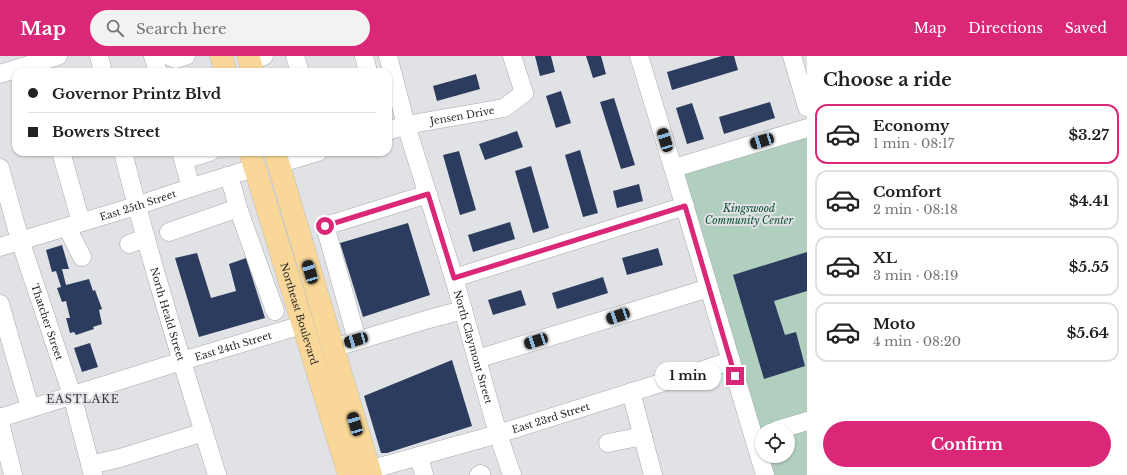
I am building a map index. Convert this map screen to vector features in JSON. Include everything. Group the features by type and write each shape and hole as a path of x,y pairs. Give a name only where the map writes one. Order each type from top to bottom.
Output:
{"main road":[{"path":"221,56 225,68"},
{"path":"276,158 332,348 363,473"},
{"name":"Northeast Boulevard","path":"252,160 311,354 330,386 352,458 363,473"}],"street":[{"path":"21,68 58,56"},
{"path":"99,56 102,68"},
{"path":"153,56 157,68"},
{"path":"169,56 176,59 186,56"},
{"path":"295,56 299,68"},
{"path":"364,56 367,68"},
{"name":"North Claymont Street","path":"388,56 390,68"},
{"name":"Jensen Drive","path":"406,125 504,108 524,93 512,56"},
{"path":"638,56 674,168 731,361 755,428"},
{"path":"792,56 807,107"},
{"path":"0,74 12,71"},
{"name":"North Claymont Street","path":"392,81 454,278 498,434 512,475"},
{"path":"392,130 406,125"},
{"path":"674,168 807,128"},
{"path":"62,156 74,224 82,257"},
{"name":"North Heald Street","path":"123,156 136,206 217,475"},
{"path":"192,156 196,186"},
{"path":"276,158 290,156"},
{"name":"East 25th Street","path":"0,247 136,206 228,176 252,160"},
{"name":"Thatcher Street","path":"0,168 20,240 72,395 91,470"},
{"path":"228,176 234,189 238,208 275,311"},
{"path":"356,340 325,226 428,194"},
{"path":"454,278 685,206"},
{"path":"169,232 238,208"},
{"path":"129,244 146,238"},
{"path":"261,270 283,261"},
{"path":"477,359 709,288"},
{"path":"0,304 30,408"},
{"path":"332,348 463,310"},
{"name":"East 24th Street","path":"0,417 302,325"},
{"name":"East 23rd Street","path":"363,473 498,434 731,361"},
{"path":"631,392 653,475"},
{"path":"0,417 13,475"},
{"path":"795,424 807,421"},
{"path":"91,470 120,458 204,432"},
{"path":"608,443 642,436"},
{"path":"419,456 424,475"},
{"path":"762,463 764,475"}],"green space":[{"name":"Kingswood Community Center","path":"807,132 807,475 767,475 763,463 795,463 795,423 755,423 755,436 675,174"}],"building":[{"path":"535,56 551,56 555,72 540,76"},
{"path":"586,56 601,56 606,74 593,78"},
{"path":"722,56 734,56 738,70 672,90 667,72"},
{"path":"476,74 480,89 437,101 433,86"},
{"path":"561,91 571,123 556,128 546,96"},
{"path":"614,98 635,165 621,169 600,102"},
{"path":"770,102 775,118 724,134 719,117"},
{"path":"692,103 704,139 687,144 676,108"},
{"path":"517,131 523,147 485,160 479,144"},
{"path":"580,150 598,213 583,217 565,155"},
{"path":"459,151 476,210 460,215 443,155"},
{"path":"531,166 549,228 533,233 515,171"},
{"path":"639,184 643,201 617,208 613,191"},
{"path":"510,222 515,239 473,252 468,235"},
{"path":"408,223 430,295 363,317 340,243"},
{"path":"62,245 69,269 62,269 66,285 89,279 102,309 99,310 102,324 93,327 94,329 76,335 74,332 70,333 66,318 70,318 66,301 62,302 57,288 61,287 56,271 52,272 46,250"},
{"path":"658,248 663,265 627,275 622,258"},
{"name":"Kingswood Community Center","path":"807,252 807,291 774,301 785,335 796,332 805,366 764,379 733,275"},
{"path":"197,253 211,298 236,291 229,264 246,258 265,318 199,337 175,258"},
{"path":"603,277 608,293 557,309 552,293"},
{"path":"521,290 526,305 493,315 488,300"},
{"path":"90,343 98,367 82,372 74,348"},
{"path":"452,360 472,426 387,453 381,453 364,396"}],"district":[{"name":"EASTLAKE","path":"83,399"}],"route":[{"path":"325,226 428,194 454,278 685,206 735,376"}]}
